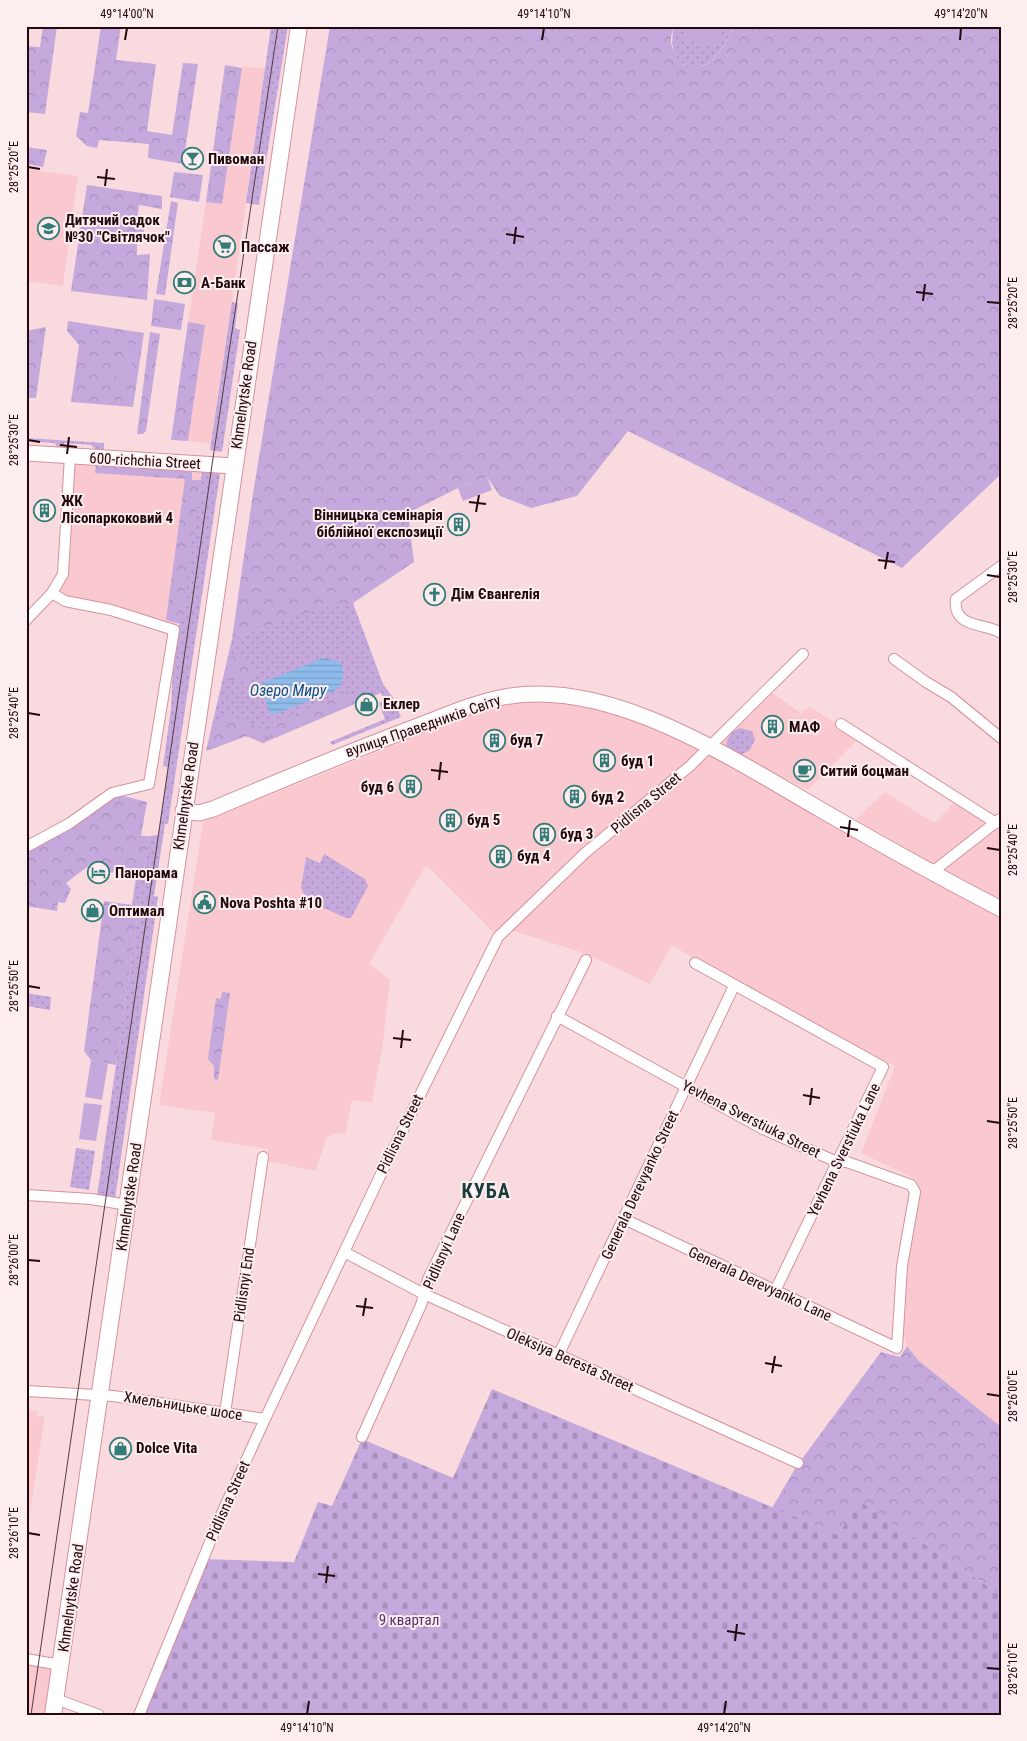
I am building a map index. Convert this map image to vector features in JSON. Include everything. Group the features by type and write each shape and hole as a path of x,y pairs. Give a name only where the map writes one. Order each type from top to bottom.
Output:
{"main road":[{"name":"Khmelnytske Road","path":"54,1707 128,1205 183,811 299,26"},
{"name":"600-richchia Street","path":"26,453 234,466"},
{"name":"вулиця Праведників Світу","path":"183,811 199,813 213,809 335,758 472,706 520,695 560,695 612,705 645,717 710,747 931,873 1001,909"}],"street":[{"path":"26,620 52,593 63,574 70,456"},
{"path":"1001,566 956,598 956,603 962,618 971,624 1001,633"},
{"path":"26,847 70,823 112,792 149,784 174,630 111,610 66,601 52,593"},
{"name":"Pidlisna Street","path":"139,1715 221,1515 265,1419 344,1252 498,937 585,853 690,766 802,654"},
{"path":"894,659 926,682 952,697 1001,738"},
{"path":"841,724 998,821 931,873"},
{"name":"Pidlisnyi Lane","path":"362,1437 424,1294 428,1279 586,960"},
{"name":"Yevhena Sverstiuka Lane","path":"695,962 734,986 883,1067 775,1291"},
{"name":"Generala Derevyanko Street","path":"558,1356 734,986"},
{"name":"Yevhena Sverstiuka Street","path":"557,1016 763,1129 837,1162 847,1162 911,1185 914,1192 902,1266 897,1348"},
{"name":"Pidlisnyi End","path":"226,1413 263,1157"},
{"path":"26,1195 82,1198 128,1205"},
{"name":"Generala Derevyanko Lane","path":"624,1219 897,1348"},
{"name":"Oleksiya Beresta Street","path":"344,1252 424,1294 798,1463"},
{"name":"Хмельницьке шосе","path":"26,1391 100,1395 265,1419"},
{"path":"26,1659 61,1665"},
{"path":"54,1707 100,1715"}],"shaded area":[{"path":"242,66 265,69 211,444 188,441 205,325 188,322 206,202 222,204"},
{"name":"Дитячий садок №30 \"Світлячок\"","path":"26,169 78,176 63,286 26,281"},
{"path":"69,463 202,472 201,480 194,487 174,630 52,593 63,574"},
{"path":"768,690 801,713 810,707 859,738 808,790 716,743"},
{"path":"536,699 611,709 683,740 1001,916 1001,1427 918,1360 907,1346 904,1335 904,1283 917,1180 861,1153 895,1066 735,984 672,945 650,984 584,953 506,929 498,937 426,865 369,964 390,980 383,1042 372,1103 352,1100 345,1134 335,1133 326,1139 316,1171 267,1161 268,1149 211,1140 215,1113 159,1105 203,822 473,713 505,703"},
{"path":"885,792 934,823 957,800 987,822 933,865 856,819"},
{"path":"1001,822 1001,900 943,871"},
{"path":"26,1411 37,1411 37,1416 45,1417 26,1536"},
{"path":"26,1659 57,1664 48,1715 26,1715"}],"green space":[{"path":"43,26 57,26 45,114 26,112 26,46 40,47"},
{"path":"101,26 121,26 116,60 156,64 147,131 172,135 183,63 198,64 183,164 148,158 149,144 99,140 97,148 87,146 76,136 80,112 88,113"},
{"path":"271,26 288,26 259,205 246,203"},
{"path":"330,26 675,26 671,36 672,48 680,61 691,69 692,67 700,67 713,60 723,48 735,26 1001,26 1001,474 902,568 628,431 577,496 531,508 500,496 487,477 458,488 408,513 414,562 353,603 339,603 232,639 252,500"},
{"path":"675,26 735,26 713,60 700,67 692,67 691,69 685,67 674,53 672,36"},
{"path":"692,26 726,26 713,47 684,38"},
{"path":"225,65 242,68 222,204 206,202"},
{"path":"26,147 47,150 43,167 26,164"},
{"path":"174,172 203,175 199,202 170,197"},
{"path":"87,185 162,196 162,209 139,205 137,221 144,220 144,233 137,234 137,255 150,254 147,300 71,291"},
{"path":"171,201 178,203 165,295 156,294"},
{"path":"154,299 185,304 181,330 151,326"},
{"path":"232,302 238,303 235,328 240,330 222,452 210,450"},
{"path":"68,321 144,333 133,407 71,402 79,345 67,331"},
{"path":"188,322 205,325 188,441 171,440"},
{"path":"46,327 36,398 26,398 26,331"},
{"path":"150,332 160,334 146,431 143,434 137,434"},
{"path":"119,361 132,363 129,386 115,384"},
{"path":"26,438 104,443 104,450 95,449 91,445 65,443 61,447 57,447 55,443 26,441"},
{"path":"96,464 192,472 192,480 201,480 180,624 166,620 185,479 95,473"},
{"path":"202,472 220,474 168,824 165,824 154,896 158,897 115,1199 97,1196 139,906 132,905 137,870 144,870 149,836 158,835 168,767 163,766 171,709 173,666"},
{"path":"487,477 492,490 463,501 458,488"},
{"path":"339,602 353,603 383,684 392,696 401,717 332,745 330,742 385,719 379,703 384,700 381,693 263,743 246,736 206,751 232,639"},
{"path":"238,654 248,660 254,667 253,689 244,687 243,676 230,681 225,677 230,657"},
{"path":"346,691 351,695 352,705 271,738 269,727 273,722 337,697"},
{"path":"234,714 239,720 264,728 266,742 263,743 246,736 209,750 214,722"},
{"path":"740,728 752,731 755,740 749,751 740,755 727,748 726,743 731,733"},
{"path":"112,793 147,802 141,836 149,836 144,870 105,873 95,861 66,883 71,889 65,903 58,902 57,911 26,906 26,847"},
{"path":"324,854 365,879 368,886 351,918 346,918 308,901 301,888 306,857 320,863"},
{"path":"104,901 139,906 116,1065 91,1060 84,1051"},
{"path":"222,992 230,993 218,1080 214,1079 214,1066 208,1059 216,998 221,999"},
{"path":"26,993 51,997 50,1010 26,1006"},
{"path":"91,1060 108,1063 102,1100 85,1097"},
{"path":"84,1103 102,1105 96,1141 79,1139"},
{"path":"76,1148 95,1151 89,1190 70,1187"},
{"path":"907,1346 918,1360 1001,1427 1001,1595 860,1502 838,1535 772,1508 796,1467 881,1352 900,1357"},
{"name":"9 квартал","path":"492,1389 838,1535 859,1501 1001,1595 1001,1715 139,1715 203,1559 294,1562 318,1502 332,1506 362,1439 453,1478"}],"water":[{"name":"Озеро Миру","path":"323,658 338,661 343,666 342,684 334,691 275,714 269,712 262,683"}],"tram line":[{"path":"31,1715 212,465 278,26"}],"place":[{"name":"Пивоман","path":"192,159"},
{"name":"Дитячий садок №30 \"Світлячок\"","path":"49,229"},
{"name":"Пассаж","path":"225,247"},
{"name":"А-Банк","path":"185,283"},
{"name":"ЖК Лісопаркоковий 4","path":"45,510"},
{"name":"Вінницька семінарія біблійної експозиції","path":"459,524"},
{"name":"Дім Євангелія","path":"435,594"},
{"name":"Еклер","path":"367,704"},
{"name":"МАФ","path":"773,727"},
{"name":"буд 7","path":"494,740"},
{"name":"буд 1","path":"605,761"},
{"name":"Ситий боцман","path":"804,771"},
{"name":"буд 6","path":"410,787"},
{"name":"буд 2","path":"575,797"},
{"name":"буд 5","path":"451,820"},
{"name":"буд 3","path":"544,834"},
{"name":"буд 4","path":"501,856"},
{"name":"Панорама","path":"99,873"},
{"name":"Nova Poshta #10","path":"204,903"},
{"name":"Оптимал","path":"93,911"},
{"name":"Dolce Vita","path":"120,1448"}],"district":[{"name":"КУБА","path":"486,1191"}]}
